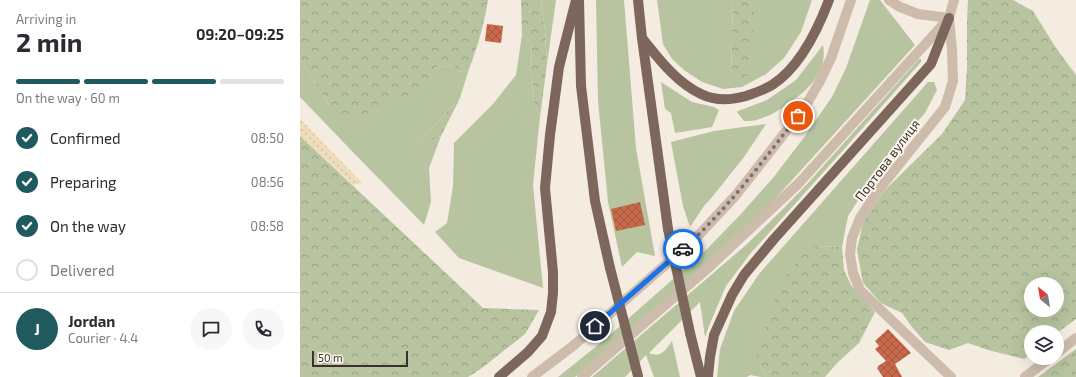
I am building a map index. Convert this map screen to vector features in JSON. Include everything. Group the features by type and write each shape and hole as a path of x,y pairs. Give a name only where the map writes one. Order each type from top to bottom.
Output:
{"main road":[{"path":"499,377 528,352 542,336 551,312 553,272 545,188 559,66 576,0"},
{"path":"579,0 582,94 594,202 638,377"},
{"path":"638,0 668,229 701,377"},
{"path":"642,38 675,77 689,87 703,95 716,98 728,100 740,98 772,85 794,64 822,20 829,0"},
{"path":"708,377 714,335 732,295 744,275 931,64 949,18"}],"street":[{"path":"532,377 573,346 697,237 736,195 805,107 831,58 851,0"},
{"path":"889,0 900,7 918,14 949,18"},
{"path":"582,377 707,269 798,184 949,18 954,0"},
{"name":"Портова вулиця","path":"949,18 953,81 945,107 877,192 860,218 852,238 850,254 853,273 860,290 951,377"},
{"path":"1064,347 1076,338"},
{"path":"1025,377 1041,365"}],"green space":[{"path":"300,0 488,0 485,18 469,69 459,72 454,65 434,68 425,87 390,104 351,120 329,105 300,59"},
{"path":"521,0 542,0 541,4 545,30 547,64 540,117 533,100 531,42 522,35"},
{"path":"542,0 556,0 547,64 545,30 541,4"},
{"path":"596,0 624,0 636,148 655,256 637,252 622,267 608,202 598,101"},
{"path":"657,0 733,0 731,78 754,22 754,0 812,0 801,32 784,58 766,74 742,87 723,89 702,82 684,70 672,59 663,44"},
{"path":"733,0 754,0 754,22 747,78 731,78"},
{"path":"870,0 880,0 915,45 773,201 675,293 575,377 558,377 603,341 707,249 773,178 832,97 846,68"},
{"path":"968,0 1013,0 1033,11 1056,48 1076,75 1076,319 1064,328 1064,325 1024,325 1024,359 988,350 968,343 949,350 925,342 902,313 881,303 863,283 857,250 863,222 884,191 942,134 965,100"},
{"path":"522,35 531,42 533,100 540,117 533,185 543,288 459,258 435,232 447,223 453,186 454,143 493,104 516,75"},
{"path":"823,45 824,55 819,73 801,94 774,113 756,120 744,121 737,112 738,111 767,100 796,80"},
{"path":"300,59 329,105 434,68 454,65 459,72 469,69 460,98 416,146 441,136 429,168 431,202 424,225 300,97"},
{"path":"919,59 921,59 921,62 750,254 726,286 705,337 700,302 649,353 657,355 662,353 672,341 680,377 654,377 646,355 625,377 592,377 746,245 782,210"},
{"path":"661,82 692,102 714,107 719,110 712,127 675,133 671,113 665,109"},
{"path":"928,82 934,82 937,90 925,113 888,154 848,216 842,247 815,246 760,365 767,377 750,375 747,377 717,377 720,349 734,311 759,274"},
{"path":"460,98 441,136 415,147"},
{"path":"766,124 744,157 704,206 690,227 683,206 671,142 714,131"},
{"path":"300,136 483,308 539,310 525,334 482,368 468,377 300,377"},
{"path":"815,246 842,247 844,270 851,285 875,312 859,343 837,363 825,377 767,377 760,365 757,355 780,284 800,257"},
{"path":"1076,349 1076,377 1038,377 1054,365 1064,365 1064,358"}],"sand":[{"path":"300,119 362,183 353,185 300,136"}],"building":[{"path":"487,24 503,26 501,43 485,41"},
{"path":"640,202 645,225 616,231 611,209"},
{"path":"888,329 911,353 895,364 902,377 883,377 877,368 886,361 875,349 879,346 875,341"}],"way so far":[{"path":"683,249 697,237 736,195 798,116"}],"route":[{"path":"595,326 683,249"}]}
